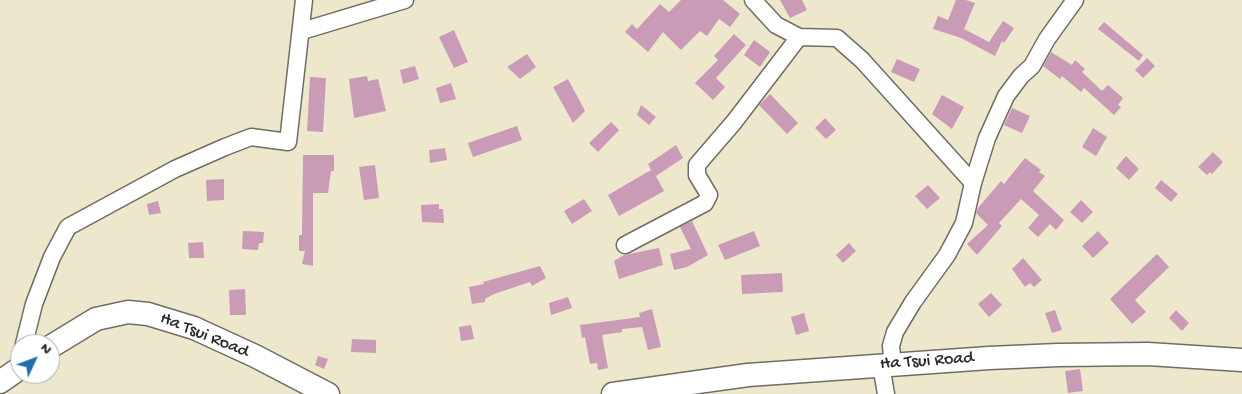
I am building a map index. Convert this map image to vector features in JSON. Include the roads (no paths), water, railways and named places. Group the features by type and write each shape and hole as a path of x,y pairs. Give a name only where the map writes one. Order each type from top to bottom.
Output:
{"street":[{"path":"26,334 34,304 52,257 68,227 175,169 225,147 251,137 288,142 302,32 304,0"},
{"path":"302,32 405,0"},
{"path":"753,0 776,25 799,37 837,38 862,60 973,183"},
{"path":"886,394 887,365 896,332 947,255 964,223 973,183 987,138 1006,96 1020,76 1032,66 1047,39 1075,0"},
{"path":"625,245 705,203 709,195 697,175 697,165 734,122 799,37"},
{"name":"Ha Tsui Road","path":"60,341 96,319 128,312 148,314 194,328 255,356 328,394"},
{"name":"Ha Tsui Road","path":"613,394 748,375 1058,355 1148,354 1242,360"}]}
